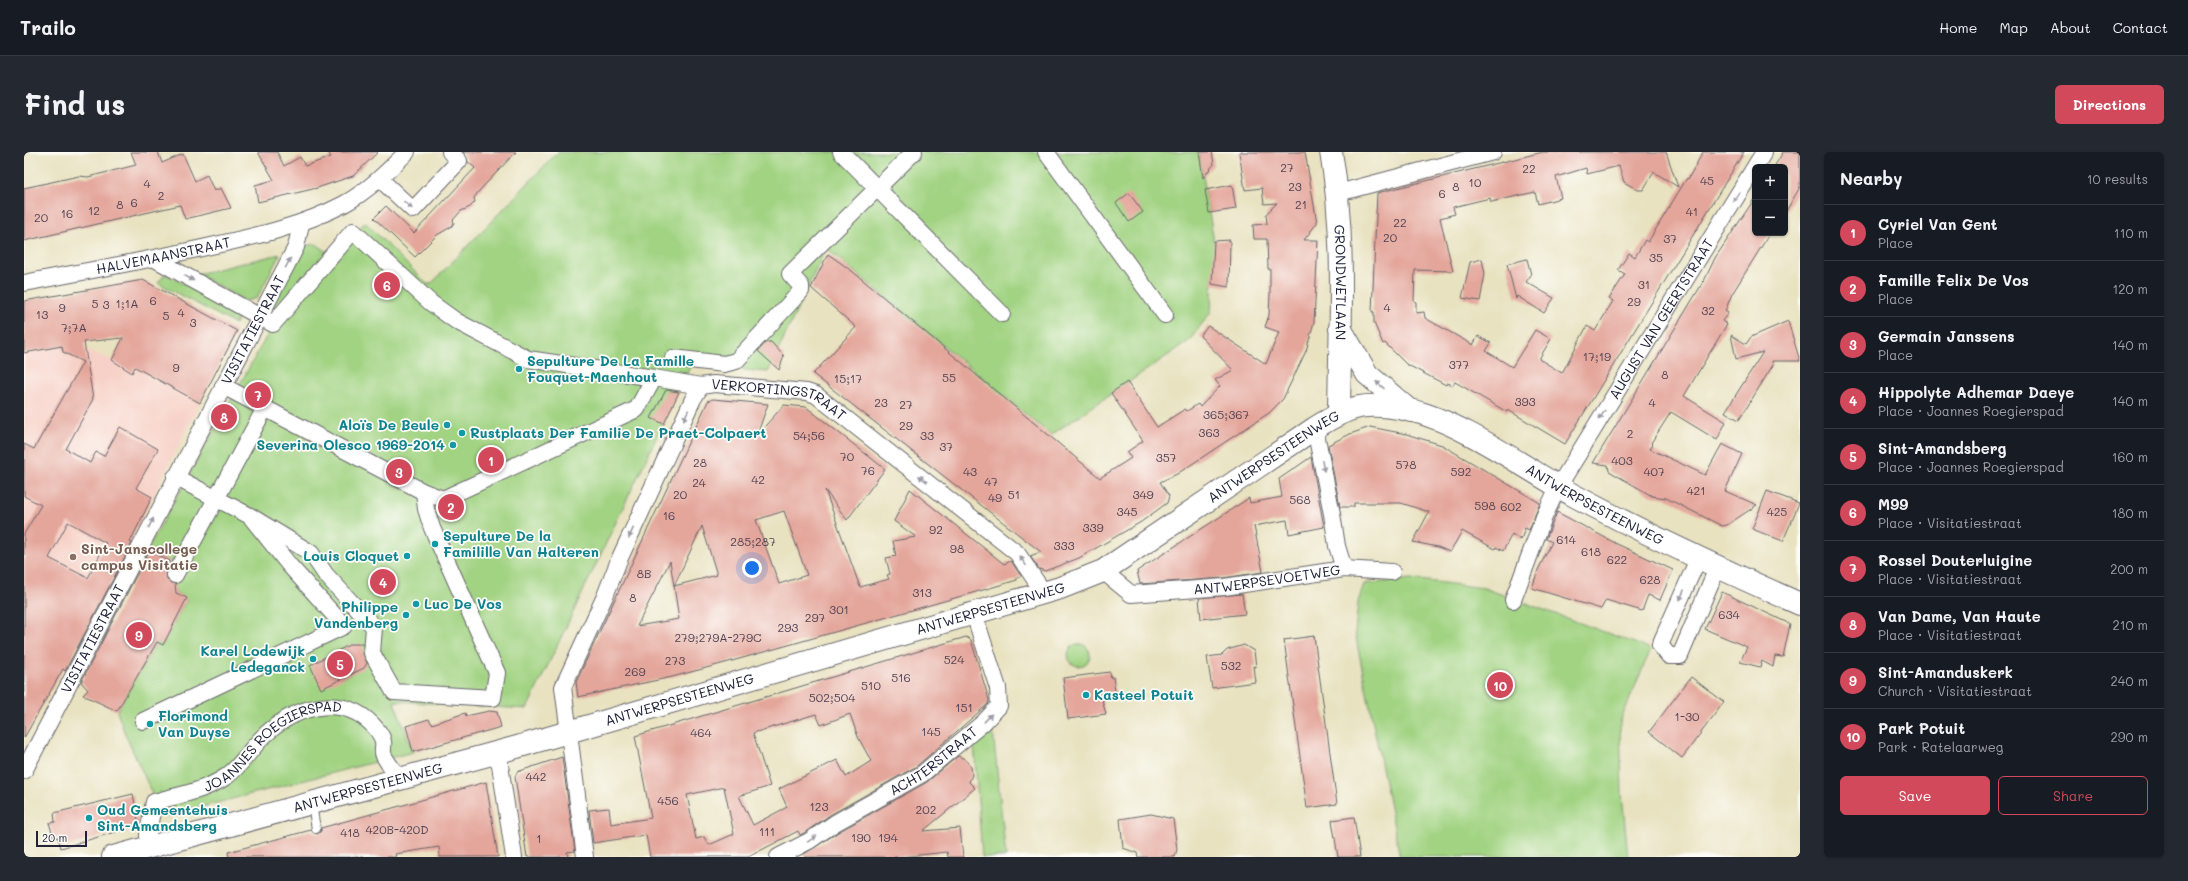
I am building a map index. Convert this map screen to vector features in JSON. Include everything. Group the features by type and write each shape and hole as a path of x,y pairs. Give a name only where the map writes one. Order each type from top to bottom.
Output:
{"main road":[{"name":"GRONDWETLAAN","path":"1331,152 1338,193 1341,268 1339,413"},
{"path":"1340,328 1367,374 1410,410"},
{"name":"ANTWERPSESTEENWEG","path":"113,857 498,752 1044,593 1103,571 1315,428 1339,413 1362,405 1410,410 1448,425 1558,487 1698,559 1800,604"}],"street":[{"path":"301,224 344,203 380,179 407,152"},
{"path":"380,179 413,210 459,161 450,152"},
{"path":"841,152 878,187 1002,314"},
{"path":"673,358 724,364 736,361 801,291 801,286 790,274 914,152"},
{"path":"1046,152 1165,315"},
{"path":"1338,193 1493,152"},
{"name":"AUGUST VAN GEERTSTRAAT","path":"1513,600 1544,517 1558,487 1764,152"},
{"name":"HALVEMAANSTRAAT","path":"24,283 155,259 273,232 301,224"},
{"name":"VISITATIESTRAAT","path":"24,771 296,247 301,224"},
{"path":"155,259 259,318 273,324 353,231 431,303 456,321 528,359 701,386"},
{"path":"223,386 424,492 443,499 638,409 654,378"},
{"name":"VERKORTINGSTRAAT","path":"585,857 562,687 606,596 631,532 693,399 701,386 714,384 807,392 816,395 1017,553 1044,593"},
{"path":"175,574 265,408"},
{"name":"ANTWERPSEVOETWEG","path":"1103,571 1131,594 1224,587 1344,569 1337,546 1315,428"},
{"path":"175,478 250,516 311,553 326,575 374,627 372,653 394,692 493,698 497,673 432,528 426,509 424,492"},
{"path":"143,721 344,626 290,566 250,516"},
{"path":"290,566 311,553"},
{"path":"1698,559 1660,645 1669,656 1680,656 1718,568"},
{"path":"1344,569 1392,572"},
{"name":"ACHTERSTRAAT","path":"778,857 809,841 835,823 922,774 983,723 999,706 998,688 974,614"},
{"name":"JOANNES ROEGIERSPAD","path":"148,848 148,832 154,802 203,790 210,786 228,775 265,734 278,724 317,706 337,706 358,713 377,730 384,742 384,755 400,779"},
{"path":"498,752 514,857"}],"lane":[{"path":"312,803 316,829"}],"shaded area":[{"name":"Sint-Janscollege campus Visitatie","path":"62,346 64,354 67,354 82,362 81,350 85,349 112,360 132,372 141,357 154,363 148,375 200,403 93,617 24,737 24,354"}],"green space":[{"path":"558,152 1199,152 1215,248 1211,312 1189,341 1051,435 826,248 768,372 691,365 527,709 394,701 413,752 163,817 125,734 117,711 157,642 163,645 182,607 187,602 184,597 176,593 173,581 164,574 169,561 147,550 269,332 365,222 427,284 431,284"},
{"path":"316,244 329,253 274,319 267,315 304,246"},
{"path":"280,254 257,298 245,301 197,274"},
{"path":"165,274 241,313 235,324 158,283"},
{"path":"1411,579 1484,588 1651,649 1620,722 1622,794 1628,857 1400,857 1355,633 1358,602 1364,584"},
{"path":"1079,644 1087,647 1090,655 1087,663 1079,666 1071,663 1068,655 1071,647"},
{"path":"993,732 1006,857 982,857 974,744"}],"building":[{"path":"131,152 158,152 162,163 183,154 195,181 207,175 214,191 221,188 231,208 185,219 180,205 24,241 24,188 79,176 88,177 136,165"},
{"path":"258,152 277,152 284,166 300,157 305,166 331,157 328,152 378,152 353,176 317,188 258,202 255,185 274,180"},
{"path":"463,152 516,152 479,191 474,198 475,202 470,207 461,211 453,220 454,223 451,227 437,235 415,257 374,218 386,206 414,233 475,168 468,162"},
{"path":"1199,152 1212,152 1214,164 1203,178"},
{"path":"1239,152 1305,152 1317,223 1304,240 1318,240 1314,322 1306,351 1283,399 1269,413 1177,474 1160,482 1169,496 1167,503 1141,522 1079,558 1045,571 1039,569 1030,556 1041,552 813,374 856,327 811,288 828,254 852,271 1100,478 1131,458 1127,452 1143,441 1111,393 1127,382 1157,427 1185,409 1187,411 1198,404 1200,407 1220,386 1215,380 1233,370 1200,336 1208,326 1266,364 1279,332 1265,327 1269,315 1270,294 1270,269 1268,269 1267,239 1254,239 1253,225 1267,224 1266,214 1277,203 1264,204 1262,188 1245,190"},
{"path":"1543,152 1666,152 1678,187 1654,172 1643,190 1638,190 1624,182 1619,166 1587,174 1586,168 1556,177 1561,198 1538,204 1535,192 1491,202 1490,198 1453,207 1455,214 1440,218 1453,271 1415,270 1414,301 1416,302 1416,313 1424,312 1425,318 1473,345 1478,336 1491,343 1486,351 1512,367 1535,330 1551,339 1539,359 1562,373 1587,326 1595,331 1613,301 1609,299 1625,274 1618,270 1629,253 1635,257 1645,240 1648,242 1687,178 1688,179 1703,152 1744,152 1565,444 1508,410 1507,412 1455,382 1453,385 1447,383 1446,385 1406,364 1385,343 1383,344 1374,323 1374,312 1372,312 1377,193"},
{"path":"1783,152 1800,152 1800,187 1788,208 1788,164 1776,164"},
{"path":"1232,185 1236,209 1209,213 1205,190"},
{"path":"1129,193 1143,212 1129,222 1116,203"},
{"path":"1752,202 1752,236 1768,236 1732,294 1725,311 1728,313 1722,321 1727,324 1684,396 1726,422 1717,440 1671,412 1651,443 1653,445 1650,449 1705,475 1722,444 1742,454 1725,491 1757,505 1727,525 1722,526 1666,498 1652,496 1609,471 1608,465 1593,463 1705,279 1715,258"},
{"path":"1230,240 1229,287 1212,284 1214,241"},
{"path":"1482,259 1485,274 1480,301 1462,298 1470,262"},
{"path":"1527,259 1531,275 1526,282 1554,298 1544,313 1517,296 1516,299 1507,264"},
{"name":"Sint-Janscollege campus Visitatie","path":"143,280 237,331 200,403 135,367 132,373 112,360 123,338 84,342 93,399 66,449 90,463 96,452 104,456 120,427 158,449 136,488 152,497 130,542 132,543 65,671 63,669 24,738 24,534 41,505 24,496 24,444 34,449 83,362 63,352 62,346 24,353 24,301","holes":["68,522 106,543 88,578 49,558"]},
{"path":"1788,321 1800,361 1772,361 1773,365 1739,420 1725,412 1763,352 1736,359 1731,335 1746,344 1751,337"},
{"path":"766,342 771,342 784,356 779,370 758,351"},
{"path":"666,390 679,392 664,424 651,418"},
{"path":"713,399 768,404 757,435 784,405 806,407 885,469 847,520 825,490 860,587 889,579 887,575 890,574 886,558 896,556 893,541 916,537 894,521 910,489 1004,564 1011,561 1021,576 1017,578 1017,580 990,588 725,663 672,677 578,697 576,682 708,401","holes":["784,511 807,575 779,584 756,520","702,526 717,575 674,586","670,561 674,586 679,619 637,626"]},
{"path":"1370,427 1406,434 1442,445 1540,503 1529,530 1525,528 1521,540 1512,534 1503,551 1496,547 1495,549 1462,531 1450,552 1438,547 1413,542 1429,512 1401,503 1354,503 1354,507 1340,507 1328,445 1350,434"},
{"path":"1311,457 1324,527 1289,534 1287,520 1254,526 1263,572 1223,578 1140,584 1137,571 1249,498 1250,503 1282,497 1279,479"},
{"path":"1767,491 1799,503 1783,541 1752,529"},
{"path":"1557,512 1617,544 1673,570 1660,600 1648,595 1642,611 1606,600 1601,609 1532,588 1538,570 1552,542 1546,539"},
{"path":"149,551 170,561 166,570 167,580 175,584 176,593 187,598 163,645 157,642 117,711 83,695 88,690 81,682"},
{"path":"1722,592 1790,624 1783,657 1775,656 1773,667 1762,661 1760,667 1740,662 1747,647 1705,629"},
{"path":"1242,594 1245,614 1201,619 1199,598"},
{"path":"1314,636 1337,804 1307,808 1284,640"},
{"path":"966,637 971,640 989,700 988,704 917,766 830,815 804,833 800,835 798,831 748,857 650,857 646,835 593,843 589,810 609,808 611,824 651,818 635,736","holes":["816,714 821,725 850,714 858,737 871,761 846,777 837,760 779,789 787,807 753,825 739,796 770,786 753,733","724,787 734,834 709,845 704,837 696,839 687,795"]},
{"path":"351,644 363,644 363,653 367,663 364,668 321,689 310,665"},
{"path":"1244,645 1254,651 1256,667 1253,666 1255,682 1212,688 1207,657 1222,655 1227,650"},
{"name":"Kasteel Potuit","path":"1110,672 1111,678 1113,677 1116,698 1102,700 1106,714 1068,719 1063,678"},
{"path":"1691,677 1724,702 1682,758 1649,732"},
{"path":"489,711 497,712 501,727 413,752 406,726 429,719 432,724 465,713 466,716"},
{"path":"958,756 965,759 971,767 972,775 969,782 975,788 923,831 960,828 963,857 948,857 947,852 900,857 805,857 804,854 840,831 927,782"},
{"path":"562,757 575,851 567,852 568,857 527,857 515,777 517,772"},
{"path":"486,782 498,857 440,857 439,847 395,854 396,857 229,857 228,852 311,830 317,834 321,831 321,828"},
{"name":"Oud Gemeentehuis Sint-Amandsberg","path":"133,794 139,825 61,848 58,837 54,838 49,823 55,822 54,813"},
{"path":"1151,814 1173,819 1177,849 1175,857 1138,857 1137,853 1123,848 1120,819"},
{"path":"1354,817 1360,857 1338,857 1332,820"}],"place":[{"name":"M99","path":"387,285"},
{"name":"Sepulture De La Famille Fouquet-Maenhout","path":"519,369"},
{"name":"Rossel Douterluigine","path":"258,395"},
{"name":"Van Dame, Van Haute","path":"224,417"},
{"name":"Aloïs De Beule","path":"447,425"},
{"name":"Rustplaats Der Familie De Praet-Colpaert","path":"462,433"},
{"name":"Severina Olesco 1969-2014","path":"453,445"},
{"name":"Cyriel Van Gent","path":"491,460"},
{"name":"Germain Janssens","path":"399,472"},
{"name":"Famille Felix De Vos","path":"451,507"},
{"name":"Sepulture De la Familille Van Halteren","path":"435,544"},
{"name":"Louis Cloquet","path":"407,556"},
{"name":"Sint-Janscollege campus Visitatie","path":"73,557"},
{"name":"Hippolyte Adhemar Daeye","path":"383,582"},
{"name":"Luc De Vos","path":"416,604"},
{"name":"Philippe Vandenberg","path":"406,615"},
{"name":"Sint-Amanduskerk","path":"139,635"},
{"name":"Karel Lodewijk Ledeganck","path":"313,659"},
{"name":"Sint-Amandsberg","path":"340,664"},
{"name":"Park Potuit","path":"1500,685"},
{"name":"Kasteel Potuit","path":"1086,695"},
{"name":"Florimond Van Duyse","path":"150,724"},
{"name":"Oud Gemeentehuis Sint-Amandsberg","path":"89,818"}]}
